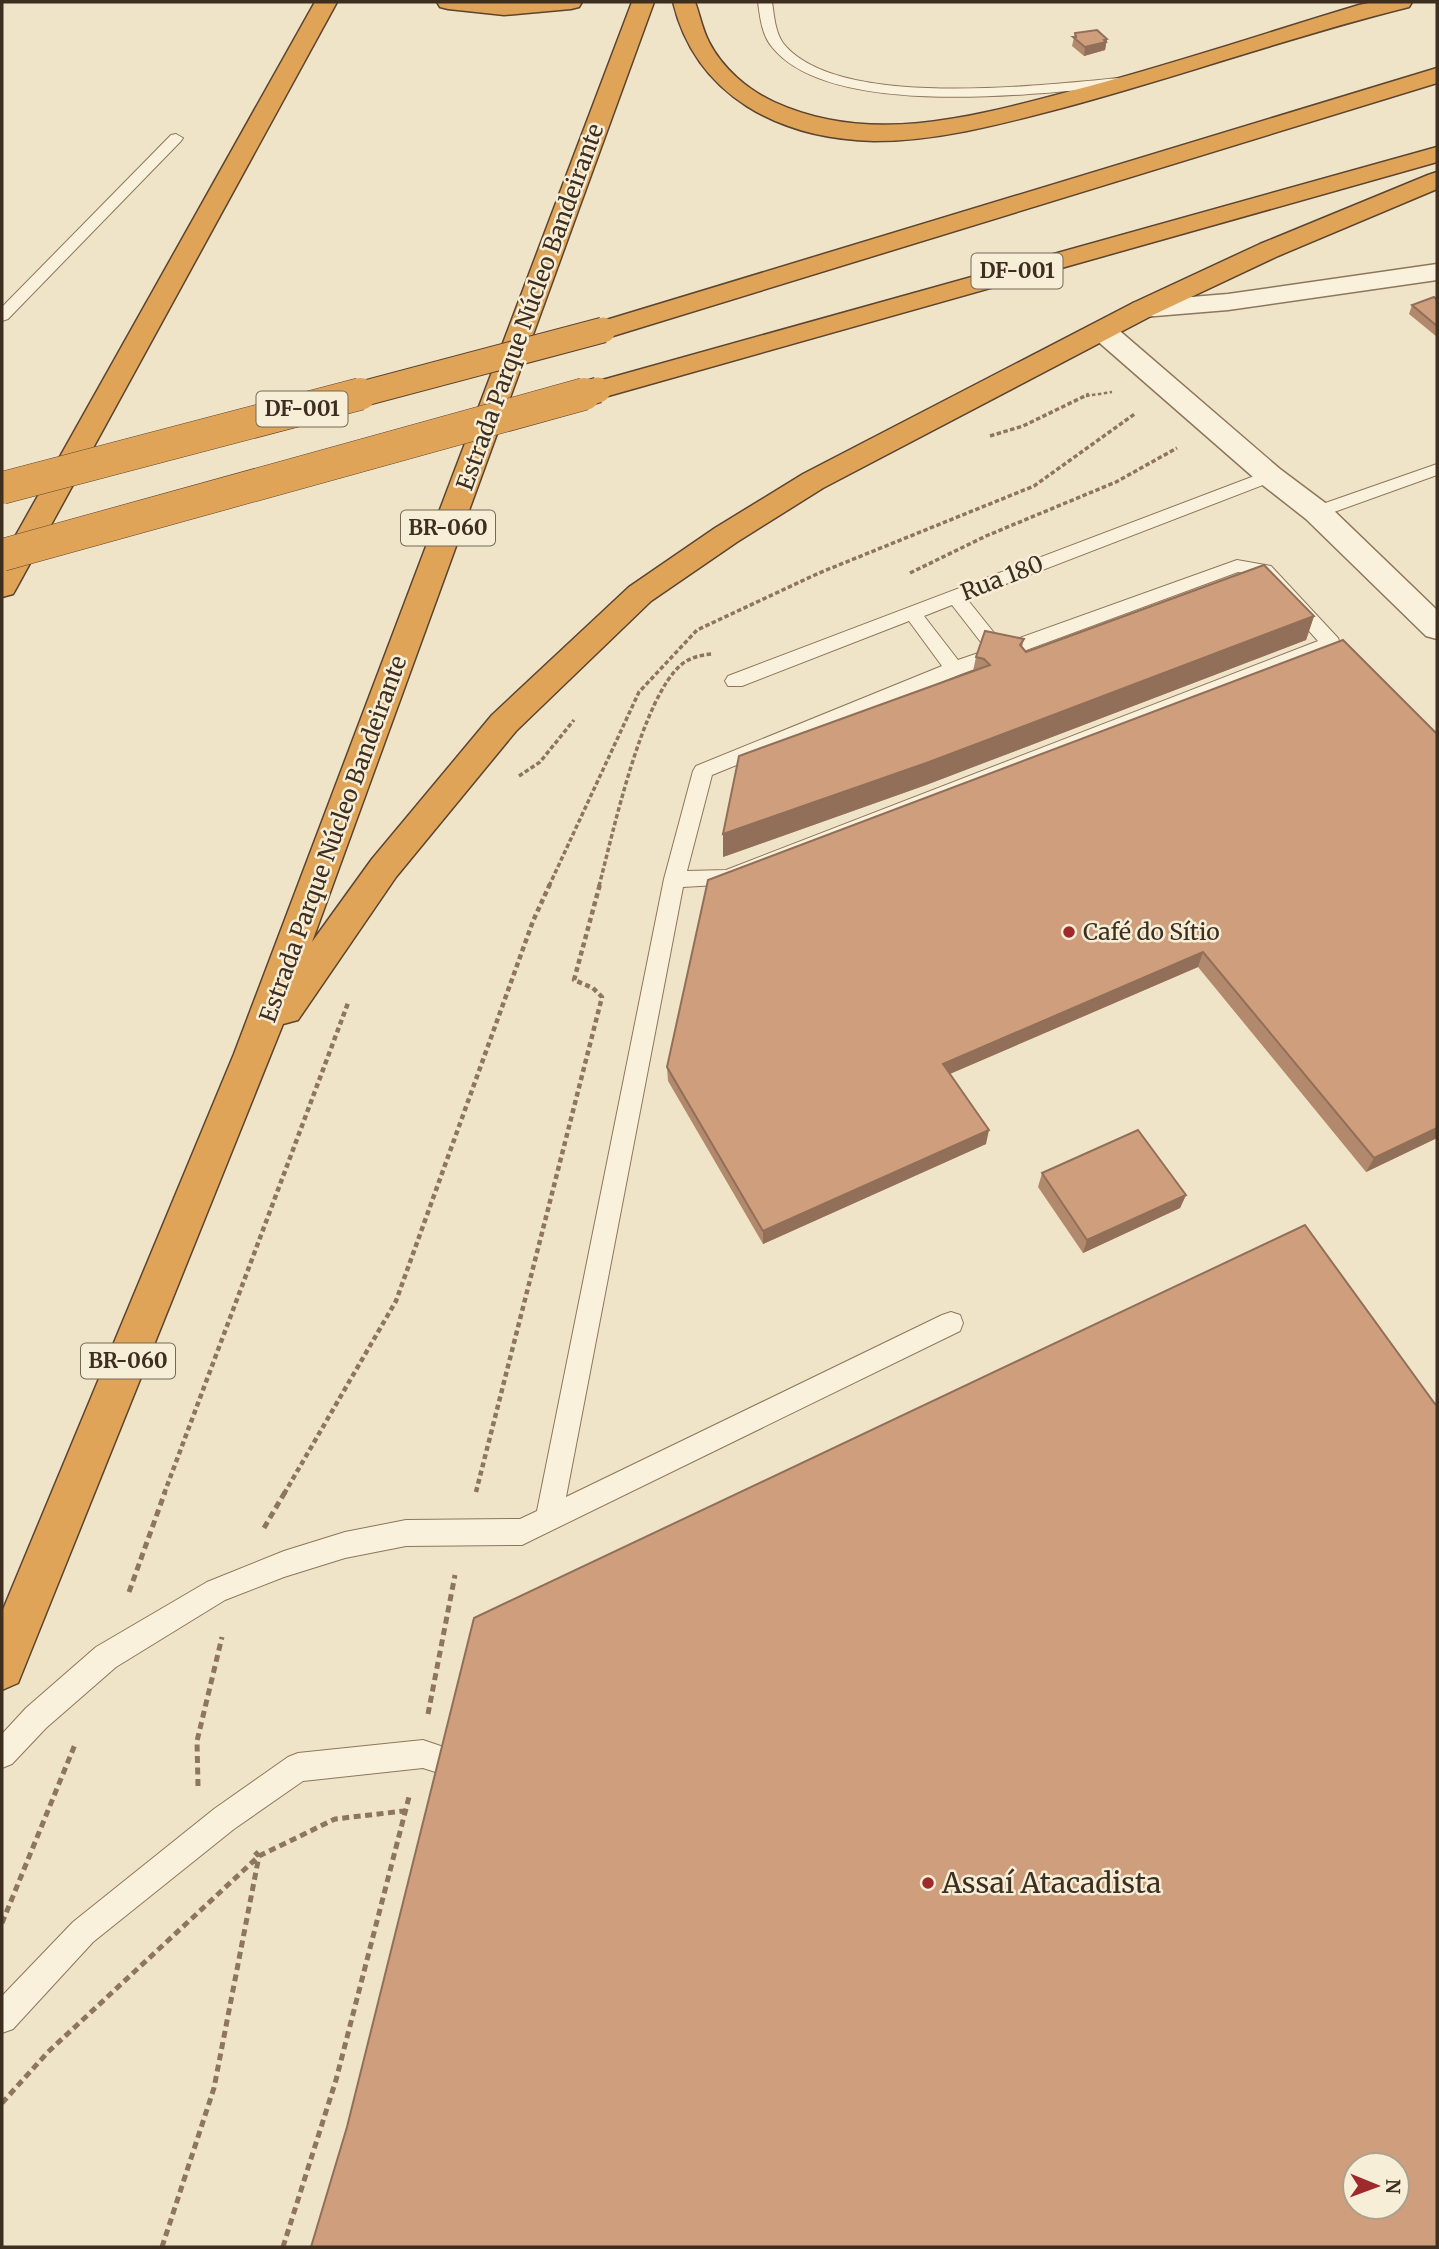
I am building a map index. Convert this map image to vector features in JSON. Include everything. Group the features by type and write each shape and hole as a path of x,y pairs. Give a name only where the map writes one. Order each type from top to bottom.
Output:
{"highway":[{"path":"2,587 326,2"},
{"path":"448,2 504,8 570,2"},
{"name":"Estrada Parque Núcleo Bandeirante","path":"2,1667 253,1054 643,2"},
{"path":"684,2 698,42 717,70 737,90 771,111 796,122 855,134 954,126 1136,81 1401,2"},
{"name":"DF-001","path":"2,488 603,330 1437,75"},
{"name":"DF-001","path":"2,555 1437,154"},
{"path":"253,1054 384,868 504,723 640,594 726,535 813,481 1104,332 1143,309 1269,250 1437,180"}],"street":[{"path":"1143,309 1228,302 1437,272"},
{"path":"1104,332 1270,476 1317,512 1437,628"}],"lane":[{"path":"765,2 769,28 779,47 819,74 858,85 909,91 983,92 1136,81"},
{"path":"2,316 176,138"},
{"path":"1317,512 1437,469"},
{"name":"Rua 180","path":"734,681 1270,476"},
{"path":"549,1518 674,879 703,771 954,669 1237,566 1265,570 1349,661"},
{"path":"955,596 1000,654"},
{"path":"913,614 954,669"},
{"path":"674,879 727,878 1331,643"},
{"path":"2,1754 36,1718 106,1657 205,1597 284,1564 345,1545 406,1533 522,1532 951,1323"},
{"path":"2,2018 83,1932 224,1819 298,1767 423,1754 474,1770 482,1782"}],"path":[{"path":"988,437 1023,426 1091,393 1114,392 1122,399"},
{"path":"1129,405 1145,419"},
{"path":"259,1856 224,1819 199,1800 197,1741 235,1586 262,1531 396,1301 533,921 639,692 697,630 819,573 1034,486 1137,412"},
{"path":"1168,441 1175,448"},
{"path":"909,573 963,545 1119,481 1175,448 1230,441"},
{"path":"283,2247 336,2080 404,1811 423,1754 429,1706 463,1534 483,1465 601,997 593,988 574,980 628,778 654,704 681,665 699,655 719,653"},
{"path":"509,783 540,762 575,718"},
{"path":"106,1657 200,1394 351,996"},
{"path":"2,1923 78,1736"},
{"path":"2,2103 48,2052 259,1856 334,1819 404,1811"},
{"path":"162,2247 214,2088 259,1856"}],"building":[{"path":"1097,30 1107,39 1104,40 1106,42 1085,47 1073,37 1076,37 1075,33"},
{"path":"1434,297 1437,300 1437,326 1412,305"},
{"path":"1264,565 1314,616 929,762 723,834 739,756 990,665 984,659 976,657 985,631 1024,639 1020,645 1026,652"},
{"name":"Café do Sítio","path":"1343,640 1437,734 1437,1128 1374,1158 1203,952 943,1064 989,1130 763,1231 667,1067 708,880"},
{"path":"1138,1130 1186,1195 1087,1240 1042,1173"},
{"name":"Assaí Atacadista","path":"1305,1225 1435,1404 1437,1403 1437,2247 311,2247 347,2127 474,1618"}],"place":[{"name":"Café do Sítio","path":"1069,932"},
{"name":"Assaí Atacadista","path":"928,1883"}]}
